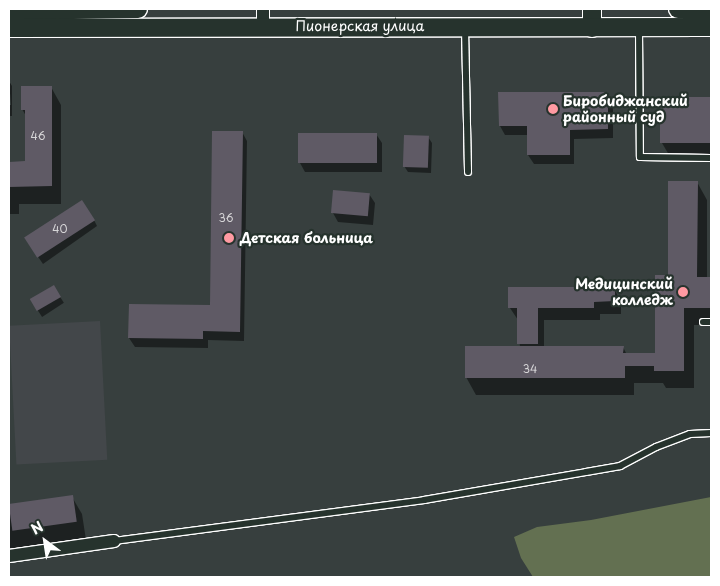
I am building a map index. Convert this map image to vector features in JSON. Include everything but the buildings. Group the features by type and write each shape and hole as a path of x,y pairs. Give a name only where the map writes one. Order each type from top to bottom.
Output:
{"main road":[{"path":"9,11 138,9"},
{"path":"592,9 592,28"},
{"path":"678,9 711,9"},
{"name":"Пионерская улица","path":"9,28 263,18 465,27 711,27"}],"street":[{"path":"9,556 114,541"}],"lane":[{"path":"465,27 468,172"},
{"path":"639,28 640,157 711,158"},
{"path":"703,322 711,322"},
{"path":"114,541 424,500 620,466 656,447 690,434 711,433"}],"shaded area":[{"path":"100,321 107,460 16,465 9,326"}],"green space":[{"path":"711,497 711,577 533,577 521,558 514,537 537,527 591,520"}],"place":[{"name":"Биробиджанский районный суд","path":"553,109"},
{"name":"Детская больница","path":"229,238"},
{"name":"Медицинский колледж","path":"683,292"}]}
